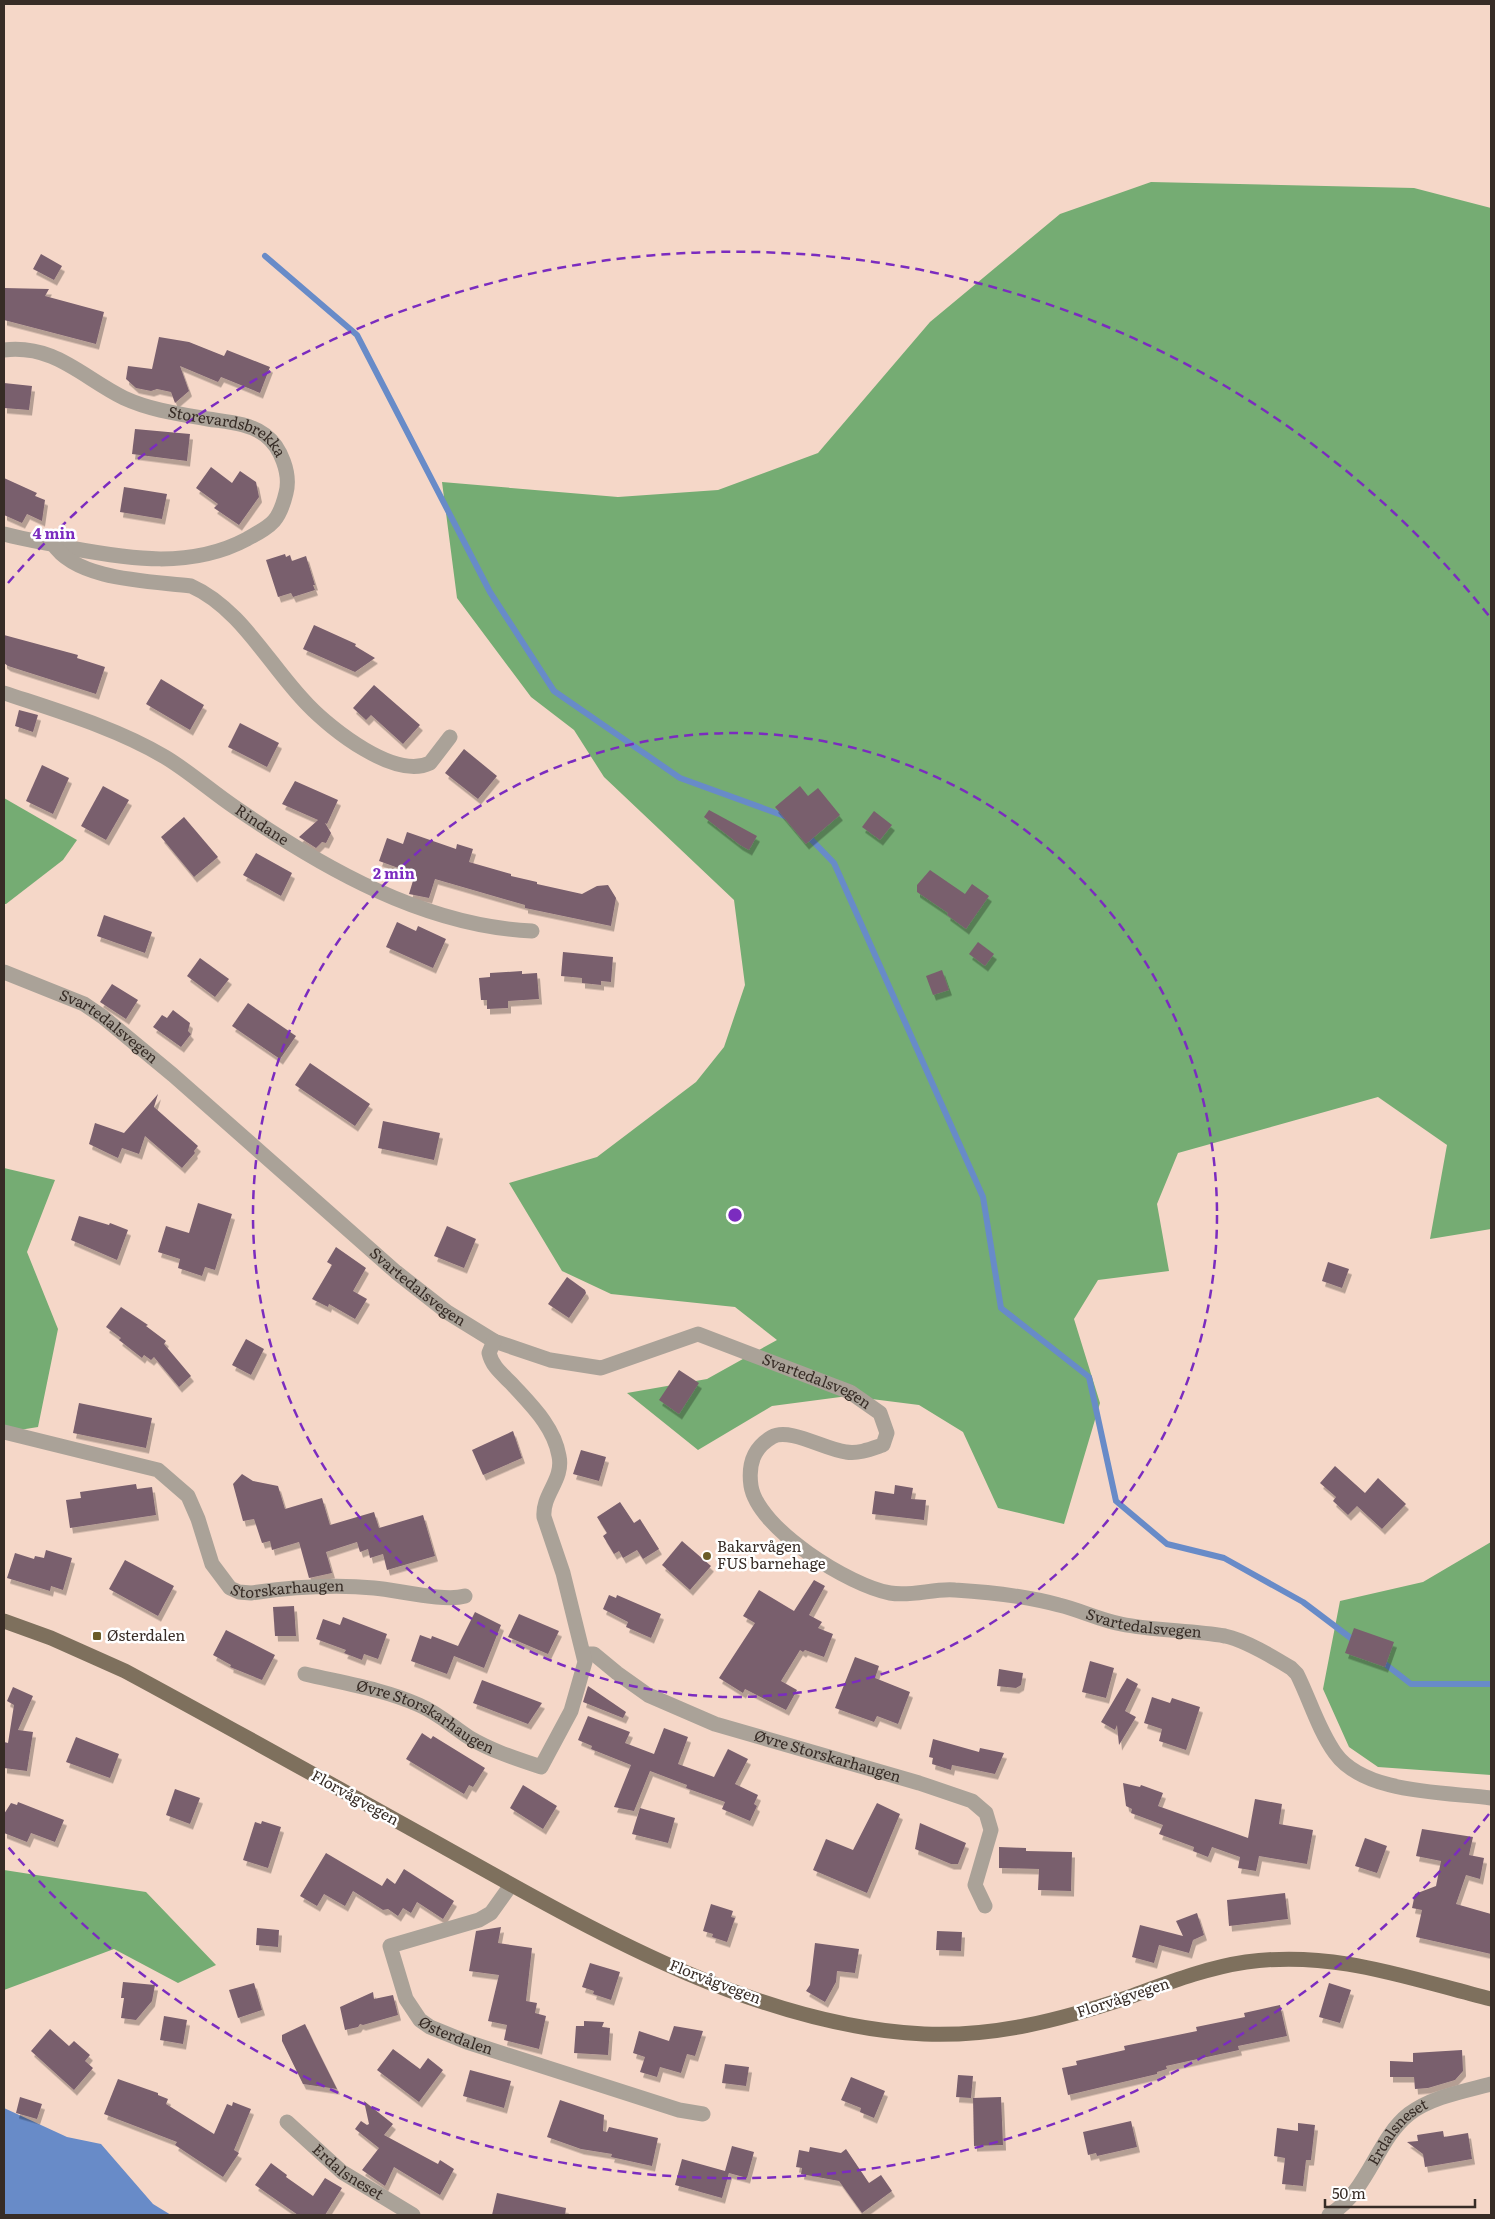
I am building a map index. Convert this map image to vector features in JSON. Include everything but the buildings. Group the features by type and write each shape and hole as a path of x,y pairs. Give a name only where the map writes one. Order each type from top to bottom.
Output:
{"main road":[{"name":"Florvågvegen","path":"4,1621 59,1641 125,1671 596,1931 705,1980 830,2020 902,2032 976,2033 1038,2024 1210,1970 1242,1962 1282,1958 1322,1959 1368,1966 1491,1999"}],"street":[{"name":"Storevardsbrekka","path":"4,350 25,350 55,357 88,374 122,397 152,409 238,424 256,430 270,440 283,462 288,487 278,518 273,524 217,553 168,560 111,555 4,534"},
{"path":"53,544 59,553 77,564 96,572 122,578 191,586 200,590 226,611 242,628 272,660 309,706 348,738 384,760 412,766 425,766 430,764 450,738"},
{"name":"Rindane","path":"4,694 83,720 165,757 238,810 297,848 375,890 417,906 478,925 532,931"},
{"name":"Svartedalsvegen","path":"4,972 77,1001 103,1017 173,1075 424,1295 463,1323 494,1341 550,1360 601,1368 698,1334 840,1387 880,1412 887,1433 883,1445 862,1452 848,1453 833,1450 792,1435 781,1434 773,1436 759,1447 751,1459 751,1488 755,1500 764,1513 782,1531 830,1568 861,1584 890,1593 953,1590 1016,1596 1059,1605 1120,1624 1225,1636 1291,1668 1297,1674 1318,1724 1335,1754 1348,1768 1362,1777 1425,1790 1491,1798"},
{"name":"Øvre Storskarhaugen","path":"304,1674 363,1686 418,1704 432,1711 471,1739 511,1758 541,1767 572,1711 583,1670 584,1654 563,1573 544,1517 543,1508 559,1475 560,1458 557,1445 540,1416 494,1366 489,1353 494,1341"},
{"name":"Storskarhaugen","path":"4,1432 158,1470 188,1496 198,1519 212,1564 230,1588 239,1592 251,1593 335,1586 401,1590 455,1599 464,1596"},
{"name":"Øvre Storskarhaugen","path":"584,1654 594,1654 616,1673 648,1695 715,1724 919,1783 972,1801 986,1813 990,1830 975,1884 985,1906"},
{"name":"Østerdalen","path":"511,1885 491,1913 479,1920 390,1946 406,1999 420,2020 430,2027 467,2042 679,2110 703,2114"},
{"name":"Erdalsneset","path":"1329,2215 1355,2191 1396,2126 1409,2114 1433,2101 1491,2084"},
{"name":"Erdalsneset","path":"288,2122 342,2172 413,2215"}],"green space":[{"path":"1151,182 1414,188 1491,208 1491,1229 1430,1239 1447,1145 1378,1097 1178,1153 1157,1204 1169,1271 1098,1280 1074,1319 1100,1403 1064,1524 998,1508 963,1432 919,1405 848,1396 772,1406 698,1450 627,1393 707,1379 777,1340 735,1307 611,1294 562,1271 509,1183 597,1157 696,1082 724,1047 745,985 734,900 604,777 574,730 531,697 457,598 442,482 618,497 718,490 818,453 930,322 1060,214"},
{"path":"4,798 77,840 63,860 6,904 4,904"},
{"path":"4,1168 55,1180 27,1252 58,1329 38,1427 7,1432 4,1430"},
{"path":"1491,1542 1491,1775 1378,1767 1349,1747 1323,1689 1340,1601 1423,1582"},
{"path":"4,1870 146,1892 216,1965 178,1983 114,1949 4,1990"}],"water":[{"path":"4,2108 67,2137 101,2144 153,2204 171,2215 4,2215"}],"waterway":[{"path":"265,256 357,335 490,592 554,691 680,778 790,818"},
{"path":"806,834 834,863 983,1197 1001,1308 1089,1377 1116,1501 1167,1544 1224,1558 1303,1602 1356,1642"},
{"path":"1380,1660 1411,1684 1491,1684"}],"place":[{"name":"Bakarvågen FUS barnehage","path":"707,1556"},
{"name":"Østerdalen","path":"97,1636"}]}
